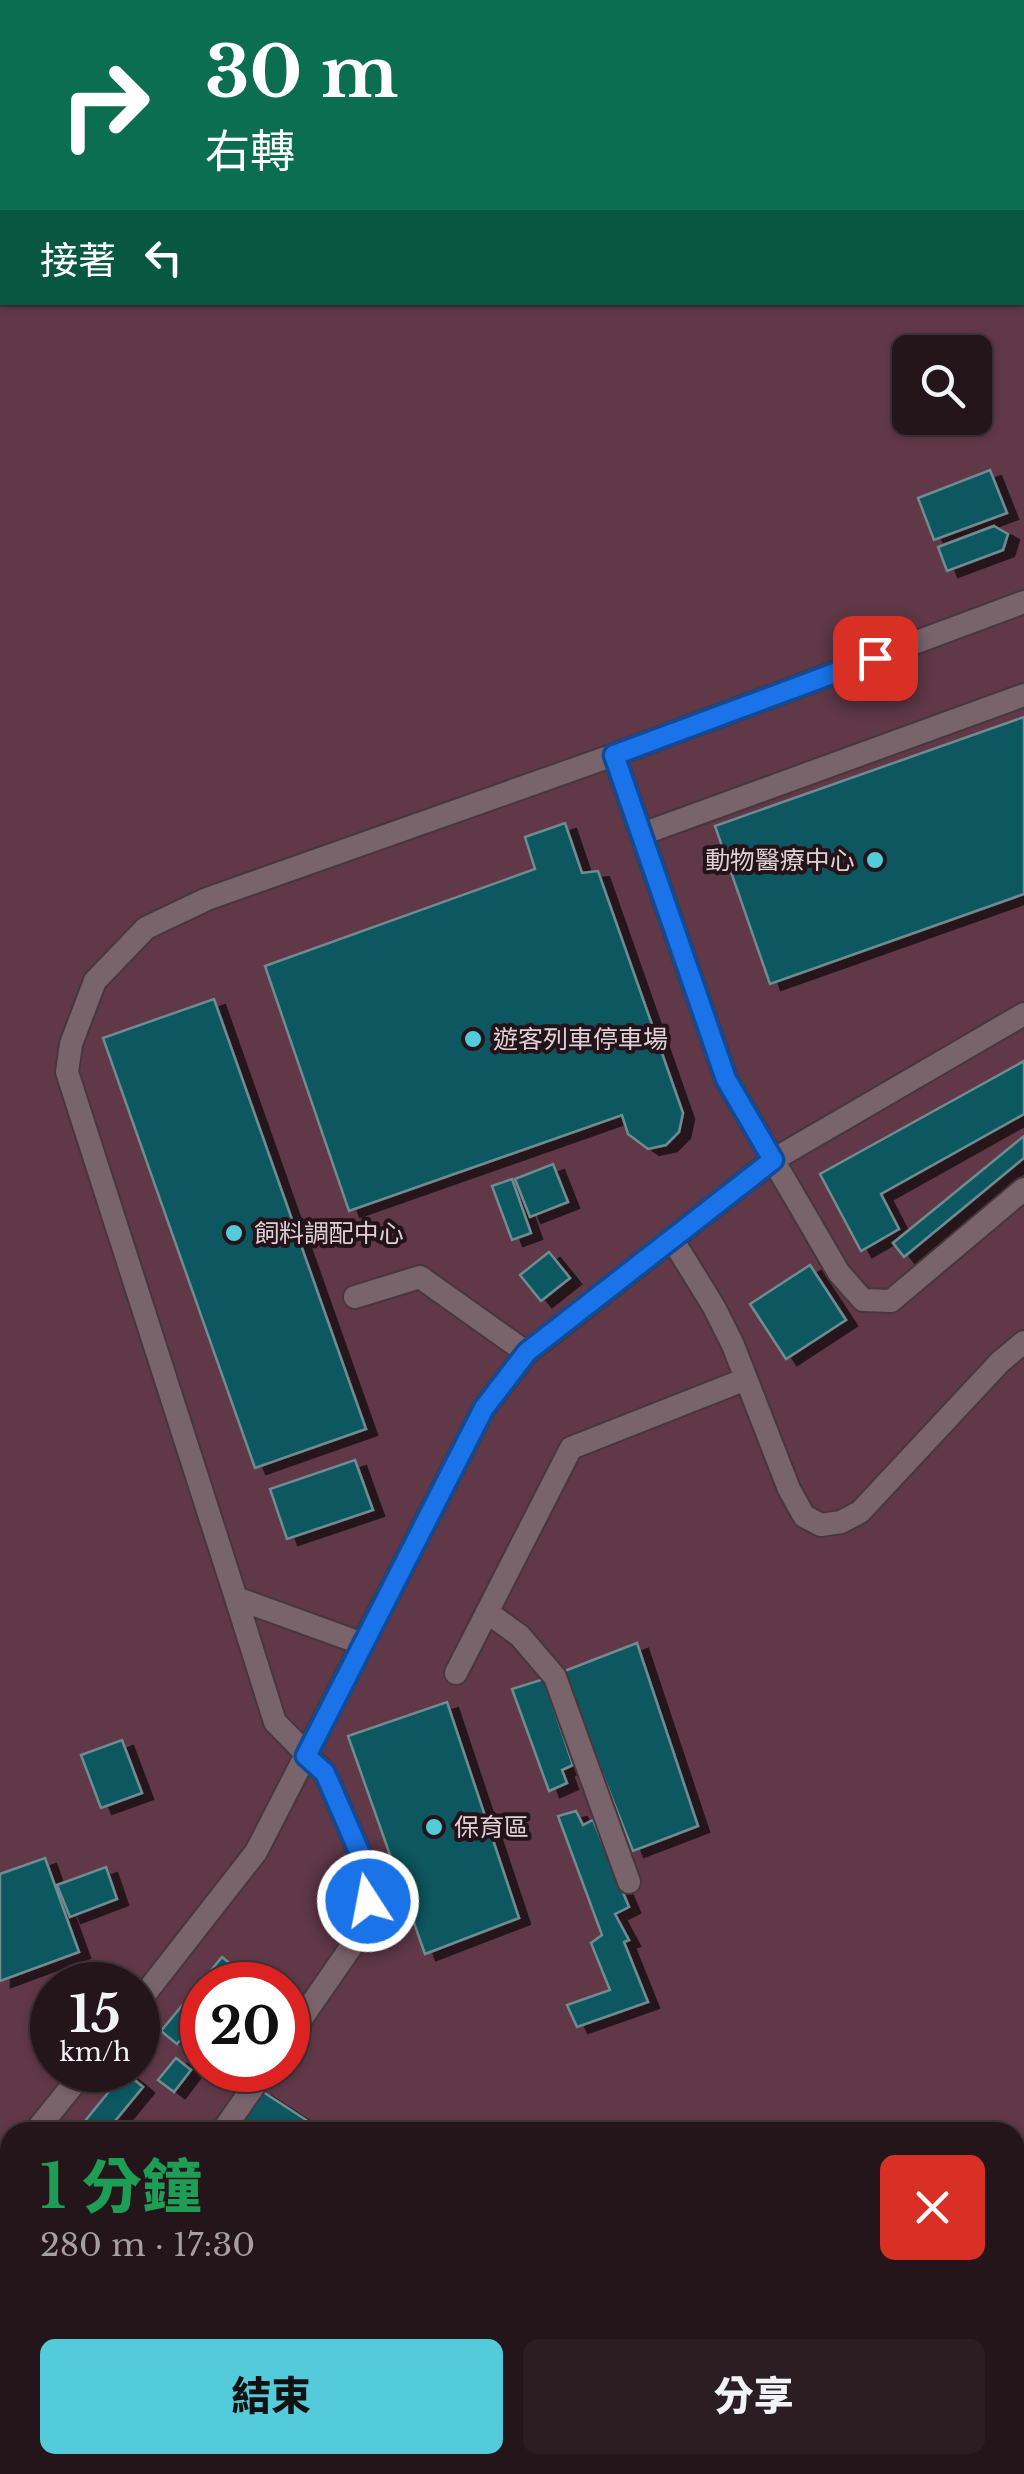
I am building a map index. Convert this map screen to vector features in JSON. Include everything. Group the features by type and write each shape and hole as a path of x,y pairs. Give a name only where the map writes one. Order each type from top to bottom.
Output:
{"lane":[{"path":"310,2006 351,1947 368,1901 364,1863 325,1773 275,1722 67,1072 70,1044 95,982 146,928 207,899 614,755 1024,602"},
{"path":"642,834 1024,695"},
{"path":"614,755 726,1079 839,1273 863,1300 890,1301 1024,1189"},
{"path":"160,1974 256,1852 484,1408 527,1352 773,1160 1024,1014"},
{"path":"672,1238 714,1306 789,1489 804,1516 821,1525 842,1522 860,1512 1000,1362 1024,1342"},
{"path":"354,1297 420,1277 527,1352"},
{"path":"456,1673 570,1448 746,1379"},
{"path":"236,1598 363,1644"},
{"path":"487,1612 520,1636 555,1678 629,1882"},
{"path":"44,2122 67,2092"},
{"path":"229,2122 250,2092"}],"shaded area":[{"path":"0,305 1024,305 1024,2122 0,2122"}],"building":[{"path":"990,470 1007,513 934,540 918,498"},
{"path":"994,526 1008,534 1003,550 947,571 938,547"},
{"name":"動物醫療中心","path":"1024,717 1024,894 770,984 715,826"},
{"name":"遊客列車停車場","path":"565,823 582,873 598,871 683,1113 679,1132 666,1145 648,1149 628,1134 622,1115 349,1211 265,966 535,869 525,837"},
{"name":"飼料調配中心","path":"214,999 366,1429 255,1468 103,1038"},
{"path":"1024,1061 1024,1114 881,1194 899,1229 861,1251 820,1174"},
{"path":"1024,1136 1024,1158 904,1257 893,1243"},
{"path":"553,1164 568,1202 530,1217 515,1179"},
{"path":"512,1179 531,1233 512,1240 492,1186"},
{"path":"549,1252 570,1278 541,1301 520,1275"},
{"path":"810,1265 846,1320 786,1359 750,1304"},
{"path":"355,1460 373,1510 287,1539 270,1489"},
{"path":"637,1643 698,1826 633,1851 562,1672"},
{"path":"544,1679 573,1765 562,1770 567,1783 549,1791 512,1689"},
{"name":"保育區","path":"447,1702 519,1918 425,1954 348,1736"},
{"path":"122,1740 142,1793 101,1808 81,1755"},
{"path":"576,1811 583,1825 593,1820 629,1907 615,1914 629,1940 624,1942 648,2002 577,2027 567,2005 610,1990 591,1943 602,1935 558,1816"},
{"path":"45,1858 79,1952 52,1962 30,1962 30,1970 0,1981 0,1874"},
{"path":"106,1867 117,1899 70,1917 57,1885"},
{"path":"180,2008 177,2044 161,2031"},
{"path":"176,2058 180,2061 180,2084 174,2092 160,2078"},
{"path":"109,2092 139,2092 114,2122 84,2122"},
{"path":"259,2092 263,2092 309,2122 239,2122"}],"place":[{"name":"動物醫療中心","path":"875,860"},
{"name":"遊客列車停車場","path":"473,1039"},
{"name":"飼料調配中心","path":"234,1233"},
{"name":"保育區","path":"434,1827"}],"route":[{"path":"368,1901 364,1863 325,1773 306,1756 484,1408 527,1352 773,1160 726,1079 614,755 875,658"}]}
